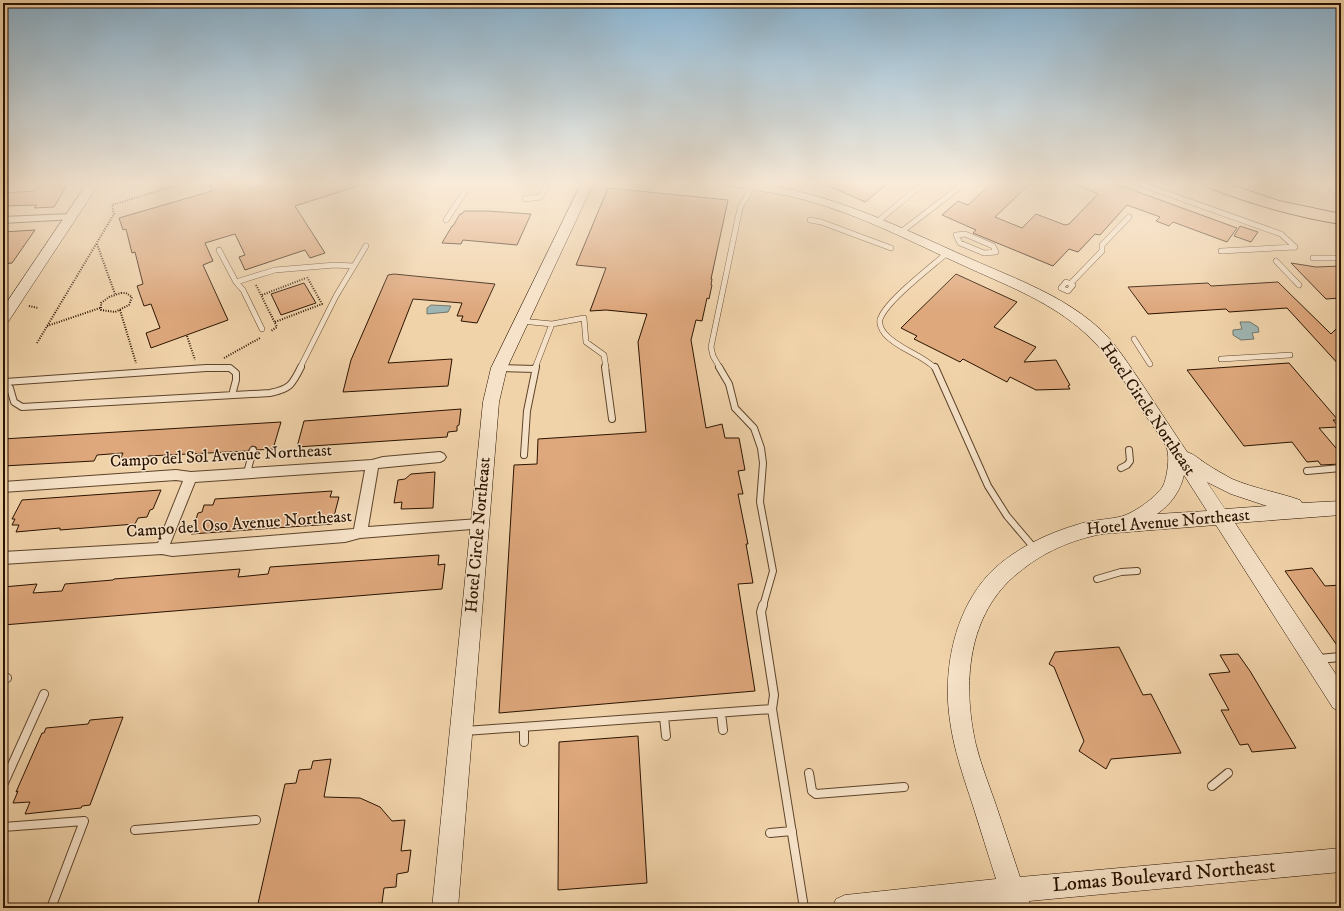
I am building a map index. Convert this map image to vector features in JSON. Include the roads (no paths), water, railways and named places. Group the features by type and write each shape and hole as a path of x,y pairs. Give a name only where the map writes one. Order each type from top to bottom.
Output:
{"street":[{"path":"3,319 66,225"},
{"name":"Hotel Circle Northeast","path":"445,908 491,402 499,368 568,225"},
{"name":"Hotel Circle Northeast","path":"883,225 1046,298 1072,313 1096,333 1112,351 1219,517 1341,701"},
{"path":"1174,448 1205,472 1239,490 1261,499 1318,510"},
{"path":"1123,525 1154,508 1168,496 1173,488 1176,473 1174,448"},
{"name":"Campo del Sol Avenue Northeast","path":"4,488 181,474 191,477 372,465 383,462 440,457"},
{"path":"360,533 372,465"},
{"path":"162,548 191,477"},
{"name":"Hotel Avenue Northeast","path":"1015,899 965,743 959,702 959,670 967,630 977,605 1003,572 1036,549 1063,536 1102,526 1341,508"},
{"name":"Campo del Oso Avenue Northeast","path":"3,558 162,548 172,550 479,524"},
{"name":"Lomas Boulevard Northeast","path":"845,908 1015,899 1341,860"}],"lane":[{"path":"737,225 712,347 713,356 729,384 735,408 754,428 761,448 763,463 760,502 772,571 771,582 761,612 774,695 772,709 804,908"},
{"path":"828,225 891,248"},
{"path":"901,232 911,225"},
{"path":"1071,283 1102,251 1102,245 1122,225"},
{"path":"1221,251 1295,248 1280,234 1254,225"},
{"path":"965,234 993,246 996,252 984,254 960,244 956,235 965,234"},
{"path":"4,382 9,385 11,390 11,399 15,404 22,407 270,393 284,390 293,382 317,332 352,266 366,246"},
{"path":"219,250 236,282 243,290 262,329"},
{"path":"947,253 888,305 880,318 880,326 884,333 894,342 935,367 988,486 1007,516 1036,549"},
{"path":"1313,258 1341,258"},
{"path":"1276,261 1299,285"},
{"path":"236,282 270,271 352,266"},
{"path":"521,321 552,324 584,318 586,342 604,356 612,419"},
{"path":"524,456 527,411 535,369 552,324"},
{"path":"1134,339 1150,364"},
{"path":"1221,360 1290,355"},
{"path":"4,382 206,368 230,368 236,373 236,380 232,395"},
{"path":"499,368 535,369"},
{"path":"246,473 254,450"},
{"path":"1121,468 1130,463 1131,457 1129,450"},
{"path":"1307,470 1341,468"},
{"path":"1098,579 1121,572 1137,571"},
{"path":"1313,659 1341,657"},
{"path":"3,785 44,694"},
{"path":"461,732 772,709"},
{"path":"721,712 723,730"},
{"path":"664,717 666,736"},
{"path":"524,727 524,742"},
{"path":"1212,786 1228,772"},
{"path":"809,773 812,791 820,795 904,787"},
{"path":"135,830 256,820"},
{"path":"3,827 84,821 52,908"},
{"path":"770,833 792,831"}],"water":[{"path":"431,305 451,306 448,312 427,314 427,308"},
{"path":"1240,322 1250,322 1258,327 1259,332 1252,333 1254,339 1241,340 1233,335 1233,330 1242,329"}]}
